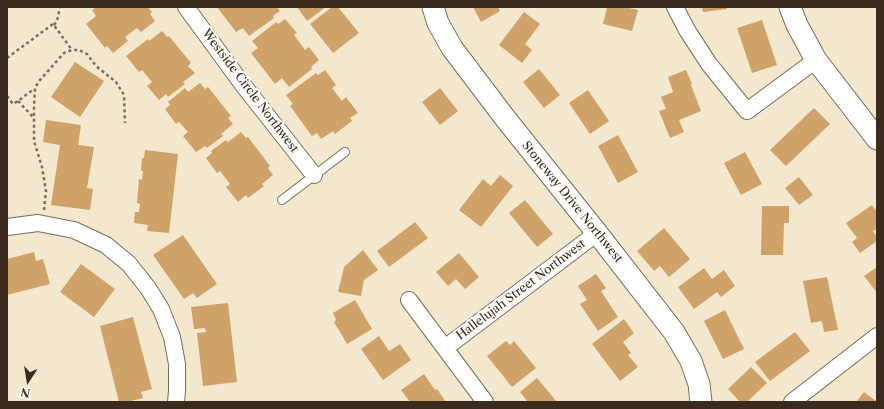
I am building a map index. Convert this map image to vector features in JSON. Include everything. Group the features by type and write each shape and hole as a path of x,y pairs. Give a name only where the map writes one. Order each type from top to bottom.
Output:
{"street":[{"name":"Westside Circle Northwest","path":"186,7 243,85 314,176"},
{"name":"Stoneway Drive Northwest","path":"433,7 438,23 452,48 505,118 674,332 691,361 699,384 701,402"},
{"path":"675,7 687,30 709,64 747,110 816,60"},
{"path":"790,7 797,25 816,60 877,139"},
{"path":"7,227 38,223 74,230 106,244 129,264 148,288 161,310 172,337 177,364 176,402"},
{"name":"Hallelujah Street Northwest","path":"445,348 597,233"},
{"path":"409,300 485,402"},
{"path":"792,402 877,336"}],"lane":[{"path":"282,200 345,152"}],"path":[{"path":"54,26 57,21 60,7"},
{"path":"7,58 52,24 54,26"},
{"path":"54,26 72,50"},
{"path":"42,224 46,191 42,167 34,141 35,88 38,81 64,53 72,50 79,50 87,54 96,66 116,82 124,94 125,123"},
{"path":"7,96 13,104 35,88"},
{"path":"18,101 34,117"}],"building":[{"path":"96,7 148,7 152,12 150,14 155,21 141,32 137,28 125,37 128,41 113,53 107,46 105,48 86,24 96,16 92,10"},
{"path":"217,7 277,7 280,11 273,16 274,18 249,36 243,28 236,32"},
{"path":"297,7 326,7 307,21"},
{"path":"332,7 338,7 359,33 333,53 310,24"},
{"path":"473,7 498,7 500,11 481,22"},
{"path":"607,7 625,7 638,10 632,31 603,24"},
{"path":"702,7 727,7 727,9 703,12"},
{"path":"524,12 540,24 525,44 532,50 522,63 499,45"},
{"path":"285,19 297,33 294,35 305,50 309,47 319,60 311,67 312,69 289,87 282,78 275,84 251,53 258,48 252,41 276,22 278,24"},
{"path":"762,20 777,65 752,73 737,28"},
{"path":"162,31 167,37 169,36 191,63 188,66 195,73 183,82 185,84 168,97 166,94 159,100 147,86 152,82 142,70 139,72 126,56 148,39 149,41"},
{"path":"75,62 104,81 80,117 51,97"},
{"path":"539,69 560,95 544,108 523,82"},
{"path":"325,70 336,85 332,88 342,101 346,97 358,113 350,118 352,121 335,134 333,131 321,139 317,133 312,136 290,106 293,104 286,95 316,73 318,75"},
{"path":"686,70 701,111 679,120 684,132 670,138 659,111 666,109 661,97 673,92 668,77"},
{"path":"200,83 205,89 208,87 231,116 228,118 233,124 221,134 223,136 207,148 205,146 196,152 183,136 188,132 179,122 176,124 165,109 170,105 168,102 185,88 188,92"},
{"path":"440,88 458,111 440,125 422,102"},
{"path":"588,90 609,121 590,134 569,103"},
{"path":"814,108 830,124 786,166 770,150"},
{"path":"46,120 81,125 78,145 94,147 87,188 93,189 90,210 51,205 60,145 43,142"},
{"path":"241,132 246,138 248,137 270,166 268,168 273,175 262,184 264,186 248,198 246,195 238,202 226,187 230,184 220,171 217,173 206,158 212,153 211,151 226,140 228,142"},
{"path":"618,135 638,172 618,183 598,146"},
{"path":"145,150 178,154 169,233 147,231 148,225 134,223 135,212 139,212 140,204 137,203 139,179 142,180 142,158 144,158"},
{"path":"745,152 762,184 741,195 724,163"},
{"path":"500,175 513,186 481,227 459,210 483,179 491,186"},
{"path":"799,177 813,195 799,205 785,188"},
{"path":"525,200 553,234 537,247 509,213"},
{"path":"872,205 877,212 877,229 873,231 877,237 877,241 860,253 852,242 857,238 846,223"},
{"path":"762,206 789,206 789,223 784,223 783,255 761,255"},
{"path":"415,222 428,238 389,267 377,251"},
{"path":"664,228 690,259 669,277 660,266 654,271 637,251"},
{"path":"183,235 217,284 197,298 193,293 184,299 153,255"},
{"path":"363,250 378,270 364,280 361,296 338,292 344,267"},
{"path":"34,252 36,261 43,259 50,284 7,295 7,259"},
{"path":"459,253 479,277 465,289 456,279 448,286 436,272"},
{"path":"81,264 115,289 94,317 60,292"},
{"path":"877,267 877,293 864,276"},
{"path":"704,268 712,279 724,270 735,286 721,297 717,292 694,309 678,287"},
{"path":"596,274 606,288 601,291 618,317 598,331 580,304 587,300 578,286"},
{"path":"827,277 838,330 824,332 822,321 811,323 803,281"},
{"path":"355,300 372,329 347,344 334,322 336,320 333,313"},
{"path":"228,303 237,382 203,386 197,333 206,332 205,328 194,329 191,307"},
{"path":"725,310 744,349 723,359 704,321"},
{"path":"133,317 152,389 141,392 143,398 127,402 119,402 100,326"},
{"path":"624,319 634,333 623,342 631,353 628,355 638,367 620,381 592,344"},
{"path":"795,332 810,351 770,381 755,362"},
{"path":"379,336 389,351 400,344 411,360 383,380 361,349"},
{"path":"506,341 510,345 514,341 536,368 512,387 487,356"},
{"path":"751,367 767,383 747,402 740,402 728,389"},
{"path":"424,374 435,390 437,389 446,402 410,402 401,390"},
{"path":"537,378 557,402 528,402 520,392"},
{"path":"864,392 877,402 856,402"}]}
